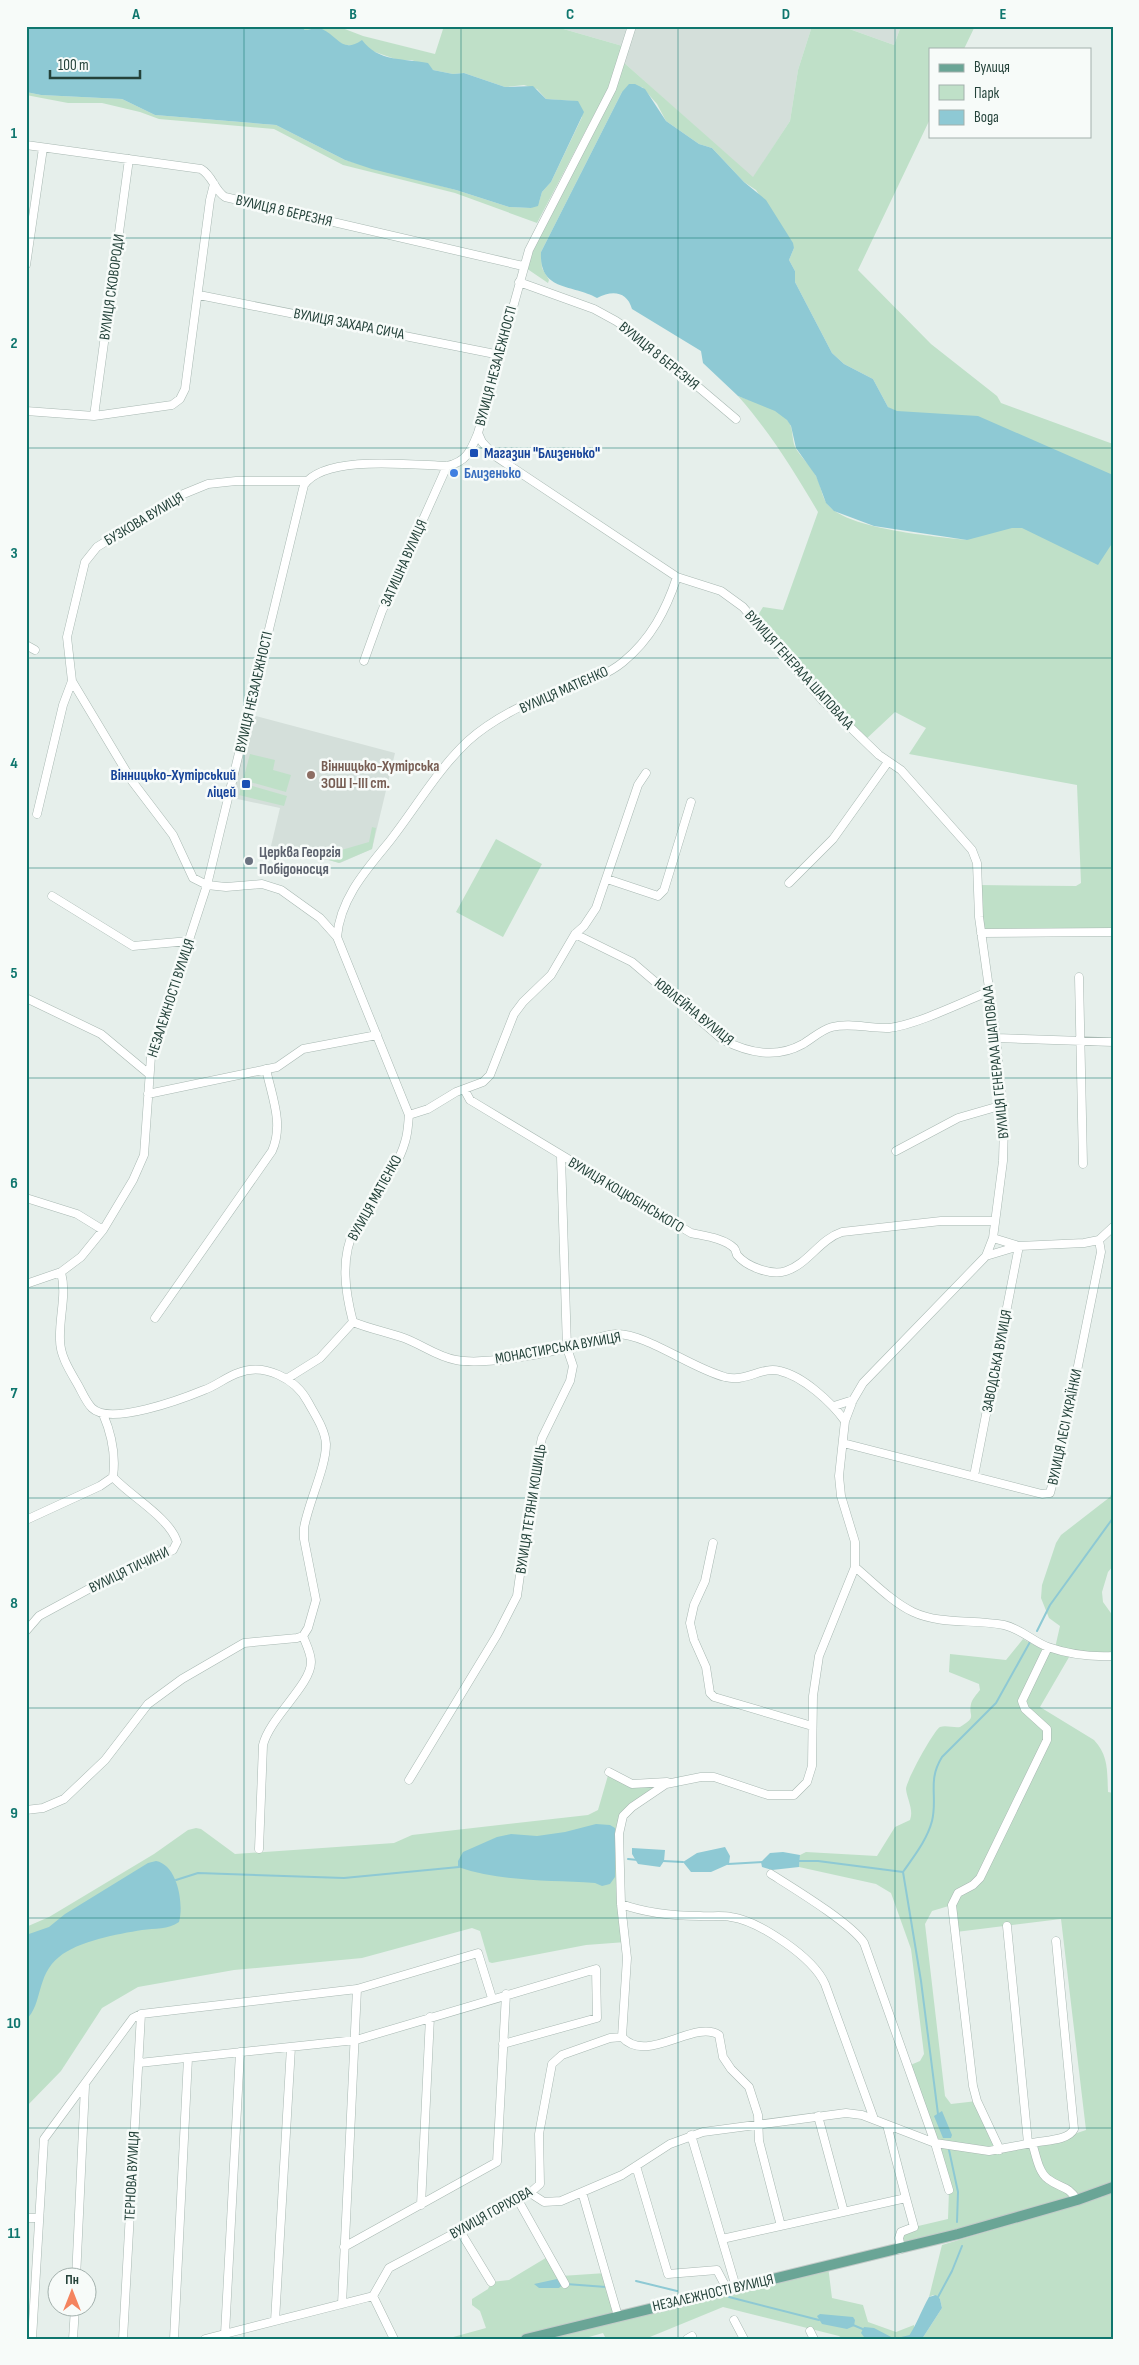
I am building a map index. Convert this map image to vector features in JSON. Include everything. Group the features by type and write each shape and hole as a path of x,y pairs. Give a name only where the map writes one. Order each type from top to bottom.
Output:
{"main road":[{"path":"901,2249 1077,2200 1113,2187"}],"street":[{"name":"ВУЛИЦЯ НЕЗАЛЕЖНОСТІ","path":"447,466 458,463 466,458 478,433 529,250 614,83 632,26"},
{"name":"ВУЛИЦЯ 8 БЕРЕЗНЯ","path":"26,146 201,169 209,174 219,193 225,197 523,266"},
{"path":"26,265 43,148"},
{"name":"ВУЛИЦЯ СКОВОРОДИ","path":"94,416 129,159"},
{"path":"26,411 94,416 172,405 180,399 185,389 199,295 210,200 214,184"},
{"name":"ВУЛИЦЯ 8 БЕРЕЗНЯ","path":"519,282 594,309 616,321 638,336 736,419"},
{"name":"ВУЛИЦЯ ЗАХАРА СИЧА","path":"199,295 500,355"},
{"name":"ВУЛИЦЯ ГЕНЕРАЛА ШАПОВАЛА","path":"478,433 482,442 502,461 677,577 721,591 743,607 823,701 888,762 901,770 974,854 981,933 990,991 1003,1105 1004,1149 993,1238 986,1256 876,1369 853,1400 845,1421 839,1482 855,1542 855,1567 819,1656 814,1681 813,1758 810,1774 804,1786 794,1795 760,1794 714,1777 672,1782 632,1807 621,1821 618,1834 621,1904 627,1958 622,2037"},
{"path":"306,481 318,473 354,464 447,466"},
{"name":"ЗАТИШНА ВУЛИЦЯ","path":"364,661 382,611 447,466"},
{"name":"БУЗКОВА ВУЛИЦЯ","path":"206,885 193,878 173,835 132,781 72,681 67,637 85,562 97,546 181,495 208,484 236,481 306,481"},
{"name":"ВУЛИЦЯ НЕЗАЛЕЖНОСТІ","path":"206,885 302,488 306,481"},
{"name":"ВУЛИЦЯ МАТІЄНКО","path":"337,937 341,915 359,878 447,764 469,740 500,719 543,696 596,678 622,663 641,644 667,607 677,577"},
{"path":"26,645 35,650"},
{"path":"37,814 63,705 72,681"},
{"path":"789,883 833,839 888,762"},
{"path":"206,885 226,887 262,884 281,890 320,918 337,937 409,1115 428,1109 464,1089 483,1082 490,1075 508,1025 514,1014 523,1002 551,974 575,934 584,926 596,908 638,786 646,773"},
{"path":"607,879 658,896 664,890 691,802"},
{"name":"НЕЗАЛЕЖНОСТІ ВУЛИЦЯ","path":"26,1284 61,1272 81,1257 103,1230 133,1180 144,1154 151,1056 206,885 214,872"},
{"path":"52,896 133,946 189,941"},
{"path":"320,918 336,918 341,915"},
{"path":"981,933 1113,932"},
{"name":"ЮВІЛЕЙНА ВУЛИЦЯ","path":"575,934 632,962 723,1040 738,1047 760,1053 782,1053 833,1026 848,1025 891,1028 990,991"},
{"path":"1079,976 1083,1164"},
{"path":"26,998 101,1034 149,1074"},
{"path":"148,1094 266,1070 281,1065 303,1049 377,1035"},
{"path":"996,1038 1113,1042"},
{"path":"155,1318 272,1151 278,1136 278,1123 266,1070"},
{"name":"ВУЛИЦЯ КОЦЮБІНСЬКОГО","path":"464,1089 470,1100 561,1156 691,1233 715,1239 734,1248 738,1256 752,1266 771,1273 785,1271 798,1265 834,1236 842,1232 941,1221 994,1221"},
{"path":"896,1152 958,1118 1003,1105"},
{"name":"ВУЛИЦЯ МАТІЄНКО","path":"353,1322 345,1290 349,1244 355,1228 393,1169 405,1142 409,1115"},
{"name":"ВУЛИЦЯ ТЕТЯНИ КОШИЦЬ","path":"409,1780 498,1635 517,1596 542,1438 570,1381 572,1366 566,1348 561,1156"},
{"path":"26,1198 77,1214 103,1230"},
{"path":"986,1256 1019,1246 1084,1244 1099,1240 1113,1226"},
{"path":"993,1238 1019,1246"},
{"name":"ВУЛИЦЯ ЛЕСІ УКРАЇНКИ","path":"843,1442 1042,1494 1050,1493 1101,1252 1099,1240"},
{"name":"ЗАВОДСЬКА ВУЛИЦЯ","path":"974,1476 1019,1246"},
{"path":"26,1810 43,1808 64,1799 105,1760 148,1704 188,1675 244,1643 303,1636 309,1624 316,1596 304,1539 304,1528 324,1456 326,1442 322,1428 304,1395 288,1378 264,1370 249,1370 238,1373 213,1387 190,1396 121,1414 103,1414 91,1408 64,1361 60,1341 64,1292 61,1272"},
{"path":"288,1378 320,1358 353,1322"},
{"name":"МОНАСТИРСЬКА ВУЛИЦЯ","path":"353,1322 404,1338 436,1354 455,1360 475,1362 566,1348 604,1336 626,1335 724,1377 745,1378 767,1371 780,1371 797,1378 834,1406 845,1421"},
{"path":"834,1406 853,1400"},
{"path":"26,1520 100,1486 113,1478 114,1453 111,1434 103,1414"},
{"name":"ВУЛИЦЯ ТИЧИНИ","path":"26,1631 40,1616 98,1584 173,1550 177,1542 175,1535 154,1512 113,1478"},
{"path":"713,1543 705,1581 694,1605 690,1623 694,1640 706,1667 710,1693 714,1697 812,1726"},
{"path":"855,1567 898,1602 915,1613 933,1618 1003,1625 1022,1632 1048,1647 1098,1657 1113,1656"},
{"path":"259,1849 266,1733 292,1700 309,1671 311,1656 303,1636"},
{"path":"1000,2150 977,2101 974,2086 952,1905 958,1893 977,1882 983,1873 1047,1740 1046,1729 1025,1709 1022,1701 1048,1647"},
{"path":"609,1772 632,1784 672,1782"},
{"path":"771,1874 826,1910 855,1933 864,1943 935,2143 949,2190"},
{"path":"621,1904 655,1912 737,1918 751,1923 806,1958 819,1972 825,1984 874,2119"},
{"path":"1007,1926 1030,2143 1044,2175 1051,2181 1068,2188 1077,2200"},
{"path":"530,2193 540,2201 550,2203 622,2175 670,2144 691,2136 721,2129 759,2126 818,2116 852,2113 874,2119 935,2143 986,2151 1000,2150 1072,2134 1074,2129 1056,1941"},
{"path":"32,2339 44,2139 49,2130 85,2086 133,2018 141,2014 357,1989 478,1953 492,1998"},
{"path":"139,2064 356,2040 492,1998 596,1969 597,2018 503,2044"},
{"path":"342,2304 357,1989"},
{"path":"344,2248 497,2162 506,1994"},
{"name":"ТЕРНОВА ВУЛИЦЯ","path":"123,2339 141,2014"},
{"path":"421,2205 430,2017"},
{"path":"622,2037 626,2041 635,2044 660,2045 702,2031 716,2033 720,2038 720,2048 726,2062 749,2087 758,2115 758,2137 781,2226"},
{"name":"ВУЛИЦЯ ГОРІХОВА","path":"373,2296 390,2268 518,2200 540,2184 539,2134 552,2064 562,2055 610,2038 622,2037"},
{"path":"275,2321 290,2047"},
{"path":"225,2334 240,2052"},
{"path":"174,2339 188,2058"},
{"path":"76,2268 85,2086"},
{"path":"818,2116 844,2212"},
{"path":"887,2124 914,2227 900,2234 901,2249"},
{"path":"691,2136 736,2287"},
{"path":"636,2166 668,2274 718,2270 727,2290"},
{"path":"582,2192 618,2316"},
{"path":"722,2239 906,2198"},
{"path":"518,2200 565,2284"},
{"path":"26,2218 38,2218"},
{"path":"460,2231 491,2282"},
{"name":"НЕЗАЛЕЖНОСТІ ВУЛИЦЯ","path":"526,2339 736,2287 901,2249"},
{"path":"205,2339 373,2296 394,2339"},
{"path":"73,2339 74,2318"},
{"path":"734,2320 744,2339"},
{"path":"687,2339 692,2336 693,2339"}],"shaded area":[{"path":"553,26 812,26 798,70 790,121 753,178 622,61 626,47"},
{"path":"841,26 901,26 894,45"},
{"name":"Вінницько-Хутірська ЗОШ І-ІІІ ст.","path":"248,714 395,753 372,849 340,863 271,846 280,808 228,797"}],"green space":[{"path":"300,26 337,26 363,36 435,54 444,26 553,26 626,47 622,61 753,177 790,121 798,70 812,26 841,26 894,45 901,26 975,26 964,48 929,48 929,121 858,270 931,344 997,396 1001,403 1113,444 1113,480 894,411 888,407 873,379 844,364 832,353 795,282 795,271 789,260 794,248 756,190 744,182 712,148 699,144 666,121 657,104 642,87 622,92 541,252 542,268 549,280 548,283 523,266 601,109 597,109 537,223 455,193 343,165 274,129 159,119 140,112 102,103 68,103 26,95 26,92 41,95 122,99 155,115 276,125 345,160 456,190 509,207 531,208 539,202 542,192 551,182 582,117 574,101 546,99 537,89 524,85 505,87 464,73 453,74 433,70 412,60 398,60 355,45 344,45 316,29 305,30"},
{"path":"738,396 767,406 786,418 791,427 795,447 815,474 828,505 843,516 858,522 896,531 967,540 977,528 1113,526 1113,932 981,933 978,885 1076,886 1081,883 1077,785 909,754 926,728 895,712 864,741 755,620 763,607 783,610 818,512 781,452"},
{"path":"250,754 275,760 273,770 291,775 286,792 243,780"},
{"path":"242,783 287,796 284,806 239,795"},
{"path":"372,827 376,828 372,849 339,863 329,860 331,853 369,842"},
{"path":"496,839 542,864 503,937 456,912"},
{"path":"1113,1489 1113,1566 1108,1572 1102,1592 1103,1602 1113,1616 1113,1656 1072,1652 1040,1707 1094,1740 1105,1758 1108,1792 1113,1793 1113,2339 922,2339 942,2308 940,2299 933,2295 929,2297 942,2245 1103,2197 1101,2192 901,2249 899,2238 914,2227 948,2219 949,2190 908,2066 920,2061 924,2054 911,1949 891,1893 876,1884 799,1867 800,1855 806,1852 877,1856 895,1827 910,1820 911,1808 906,1789 910,1776 932,1737 940,1727 960,1727 969,1721 971,1718 970,1708 972,1702 980,1690 979,1684 949,1672 950,1654 1006,1660 1023,1639 1045,1651 1055,1648 1060,1626 1049,1618 1041,1598 1042,1585 1056,1543 1061,1535 1110,1497","holes":["952,1905 956,1932 1061,1919 1086,2130 1065,2137 1001,2150 977,2101 951,2104 945,2096 925,1924 932,1911"]},
{"path":"609,1772 630,1783 666,1784 621,1821 626,1942 586,1945 492,1963 489,1962 480,1931 472,1928 362,1958 234,1970 138,1987 102,2008 61,2071 26,2107 26,1927 49,1917 154,1854 188,1830 201,1829 235,1854 394,1843 412,1835 588,1815 598,1810"},
{"path":"549,2256 561,2276 606,2273 618,2316 828,2266 832,2298 863,2305 868,2322 896,2332 914,2325 914,2331 907,2339 843,2339 839,2336 723,2307 645,2339 606,2339 603,2333 582,2339 446,2339 486,2328 480,2311 472,2305 472,2299 488,2289 491,2282 509,2280"}],"water":[{"path":"26,26 131,26 153,28 165,26 300,26 305,30 320,28 345,45 355,44 362,40 368,47 383,56 428,63 433,70 453,74 464,73 505,87 533,86 546,99 578,101 584,112 551,182 542,192 538,206 531,208 509,207 456,190 372,169 345,160 276,125 155,115 122,99 41,95 26,92"},
{"path":"629,84 635,84 645,89 666,121 699,144 712,148 744,182 766,200 793,243 794,248 789,260 795,271 795,282 832,353 844,364 873,379 888,407 897,411 978,416 1113,475 1113,542 1098,565 1022,528 1012,528 967,540 874,526 834,511 826,503 816,476 796,448 791,426 787,420 775,411 738,396 703,363 701,351 632,309 630,303 623,296 613,293 597,298 559,285 545,274 541,252 622,92"},
{"path":"596,1824 610,1825 615,1828 615,1877 610,1884 602,1886 595,1883 509,1878 458,1867 458,1861 463,1852 497,1837 511,1834 537,1836 565,1832"},
{"path":"725,1847 730,1856 729,1864 711,1872 691,1872 683,1862 697,1853"},
{"path":"632,1848 665,1850 664,1861 660,1867 638,1864 632,1854"},
{"path":"783,1852 800,1855 799,1867 772,1870 762,1867 761,1862 770,1853"},
{"path":"156,1861 164,1864 170,1870 178,1887 181,1906 179,1922 166,1928 142,1930 87,1942 67,1951 52,1964 47,1972 35,2006 26,2020 26,1935 49,1927 65,1914 148,1863"},
{"path":"942,2111 952,2135 951,2138 943,2138 934,2116"},
{"path":"557,2279 562,2285 559,2288 539,2288 534,2284"},
{"path":"936,2295 940,2299 942,2308 922,2339 907,2339 929,2297"},
{"path":"820,2314 853,2317 855,2320 854,2326 847,2329 822,2324 817,2316"},
{"path":"864,2327 874,2328 895,2339 864,2337 861,2333"}],"waterway":[{"path":"1037,1631 1050,1605 1113,1518"},
{"path":"798,1861 818,1861 903,1872 920,1848 930,1828 934,1812 935,1774 942,1757 996,1703 1030,1642"},
{"path":"628,1859 638,1860"},
{"path":"663,1861 683,1862"},
{"path":"728,1864 763,1862"},
{"path":"176,1880 198,1873 344,1878 459,1867"},
{"path":"903,1872 921,1981 938,2114"},
{"path":"949,2150 958,2192 957,2222"},
{"path":"938,2297 952,2271 962,2246"},
{"path":"636,2281 677,2291"},
{"path":"566,2284 606,2287"},
{"path":"729,2297 819,2320"},
{"path":"853,2325 865,2330"},
{"path":"897,2339 910,2336"}],"place":[{"name":"Магазин \"Близенько\"","path":"474,453"},
{"name":"Близенько","path":"454,473"},
{"name":"Вінницько-Хутірська ЗОШ І-ІІІ ст.","path":"311,775"},
{"name":"Вінницько-Хутірський ліцей","path":"246,784"},
{"name":"Церква Георгія Побідоносця","path":"249,861"}]}
